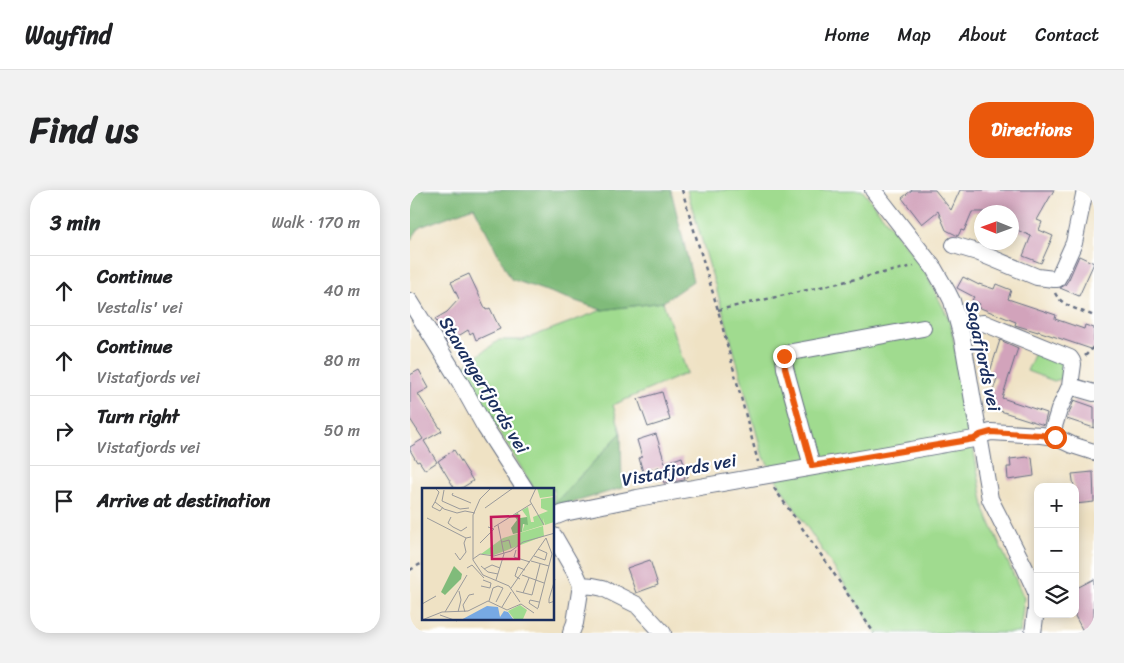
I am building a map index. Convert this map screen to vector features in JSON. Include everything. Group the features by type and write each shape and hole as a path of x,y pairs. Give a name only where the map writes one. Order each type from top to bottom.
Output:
{"street":[{"name":"Sagafjords vei","path":"874,190 933,267 948,293 959,323 990,498 1036,592 1036,610 1032,633"},
{"path":"957,251 986,255 1037,276 1052,280 1057,279 1074,243 1085,190"},
{"name":"Stavangerfjords vei","path":"410,301 523,488"},
{"path":"973,324 984,323 1070,358 1073,364 1070,386 1051,436"},
{"path":"812,466 785,368 784,356 792,352 922,328"},
{"path":"1070,386 1094,393"},
{"name":"Vistafjords vei","path":"555,517 564,513 637,498 974,439 991,432 1051,436 1094,452"},
{"path":"555,538 581,586 575,623 571,633"},
{"path":"581,586 603,588 637,605 663,633"}],"path":[{"path":"682,190 718,310 759,464 874,633"},
{"path":"718,310 905,268 921,262"},
{"path":"1052,280 1055,292 1062,302 1094,316"},
{"path":"410,570 422,563"}],"green space":[{"path":"410,190 671,190 693,281 663,302 602,310 511,279 474,207 420,227 410,241"},
{"path":"687,190 862,190 922,266 950,321 985,512 1024,598 1020,633 877,633 780,486 762,453"},
{"path":"663,302 687,373 613,405 621,433 555,503 555,488 533,488 461,368 499,340 523,340 602,310"},
{"path":"1038,346 1066,362 1061,379 1054,381 1027,371"},
{"path":"621,433 622,488 555,508 555,503"}],"building":[{"path":"912,190 935,190 951,210 960,190 1054,190 1037,220 1042,222 1039,230 1053,236 1041,263 1023,256 1031,236 1019,231 1019,205 974,205 974,212 972,212 964,231 961,230 958,236 946,230 938,211 922,224 902,198"},
{"path":"1079,256 1094,263 1079,296 1060,288 1069,279"},
{"path":"469,274 486,310 490,308 500,329 476,340 473,332 470,334 468,330 447,343 435,319 447,312 459,299 451,282"},
{"path":"963,277 979,285 994,289 996,284 1011,290 1008,299 1056,315 1055,319 1084,329 1085,325 1094,328 1094,350 1015,325 1016,322 978,307 980,304 972,300 974,297 957,288"},
{"path":"1000,340 1018,348 1002,398 1047,413 1044,425 988,407 997,378 989,375"},
{"path":"419,370 429,388 418,394 442,431 424,441 437,462 425,470 419,461 417,462 410,450 410,447 423,439 410,419 410,375"},
{"path":"662,392 670,420 648,427 638,399"},
{"path":"1074,400 1094,407 1094,428 1067,419"},
{"path":"656,434 665,463 682,457 688,477 684,478 685,480 664,483 659,467 643,472 639,458 642,457 637,440"},
{"path":"454,450 473,481 462,488 454,488 438,461"},
{"path":"1032,457 1034,476 1008,480 1007,467 1011,467 1010,459"},
{"path":"1093,472 1094,502 1079,504 1079,483 1073,483 1072,474"},
{"path":"650,560 658,585 636,593 627,568"},
{"path":"1094,579 1094,633 1084,633 1076,618 1079,618 1079,587"}],"route":[{"path":"784,356 785,368 812,466 974,439 991,432 1055,437"}]}
